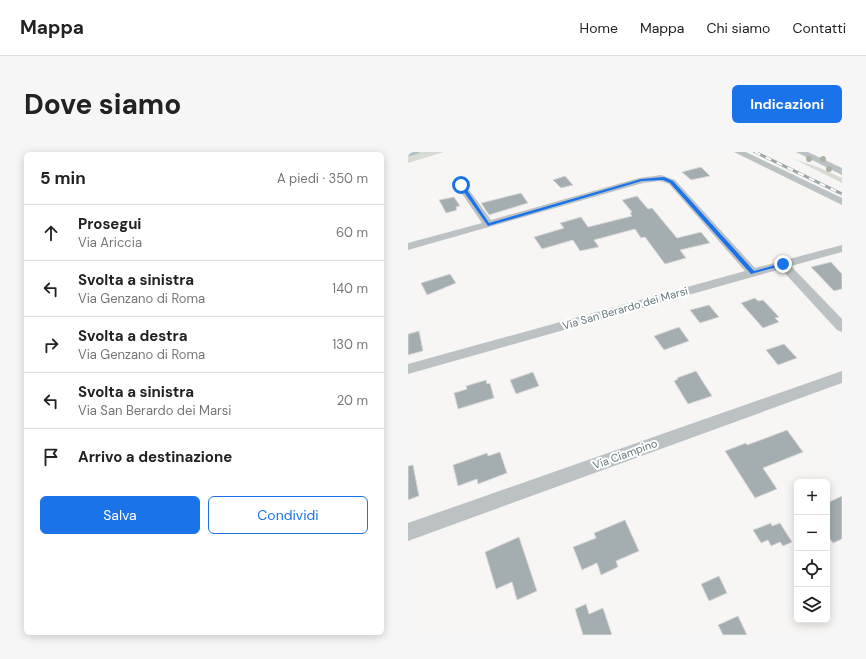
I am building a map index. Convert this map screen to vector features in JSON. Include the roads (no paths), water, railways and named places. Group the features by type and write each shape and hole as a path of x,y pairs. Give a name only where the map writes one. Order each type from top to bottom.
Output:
{"street":[{"path":"739,152 842,202"},
{"path":"801,152 842,172"},
{"path":"408,247 642,180 664,178 672,182 753,273"},
{"path":"461,185 488,224"},
{"name":"Via San Berardo dei Marsi","path":"408,369 842,248"},
{"path":"783,264 842,327"},
{"name":"Via Ciampino","path":"408,532 842,377"}],"waterway":[{"path":"408,155 418,152"}],"railway":[{"path":"755,152 842,194"}]}
